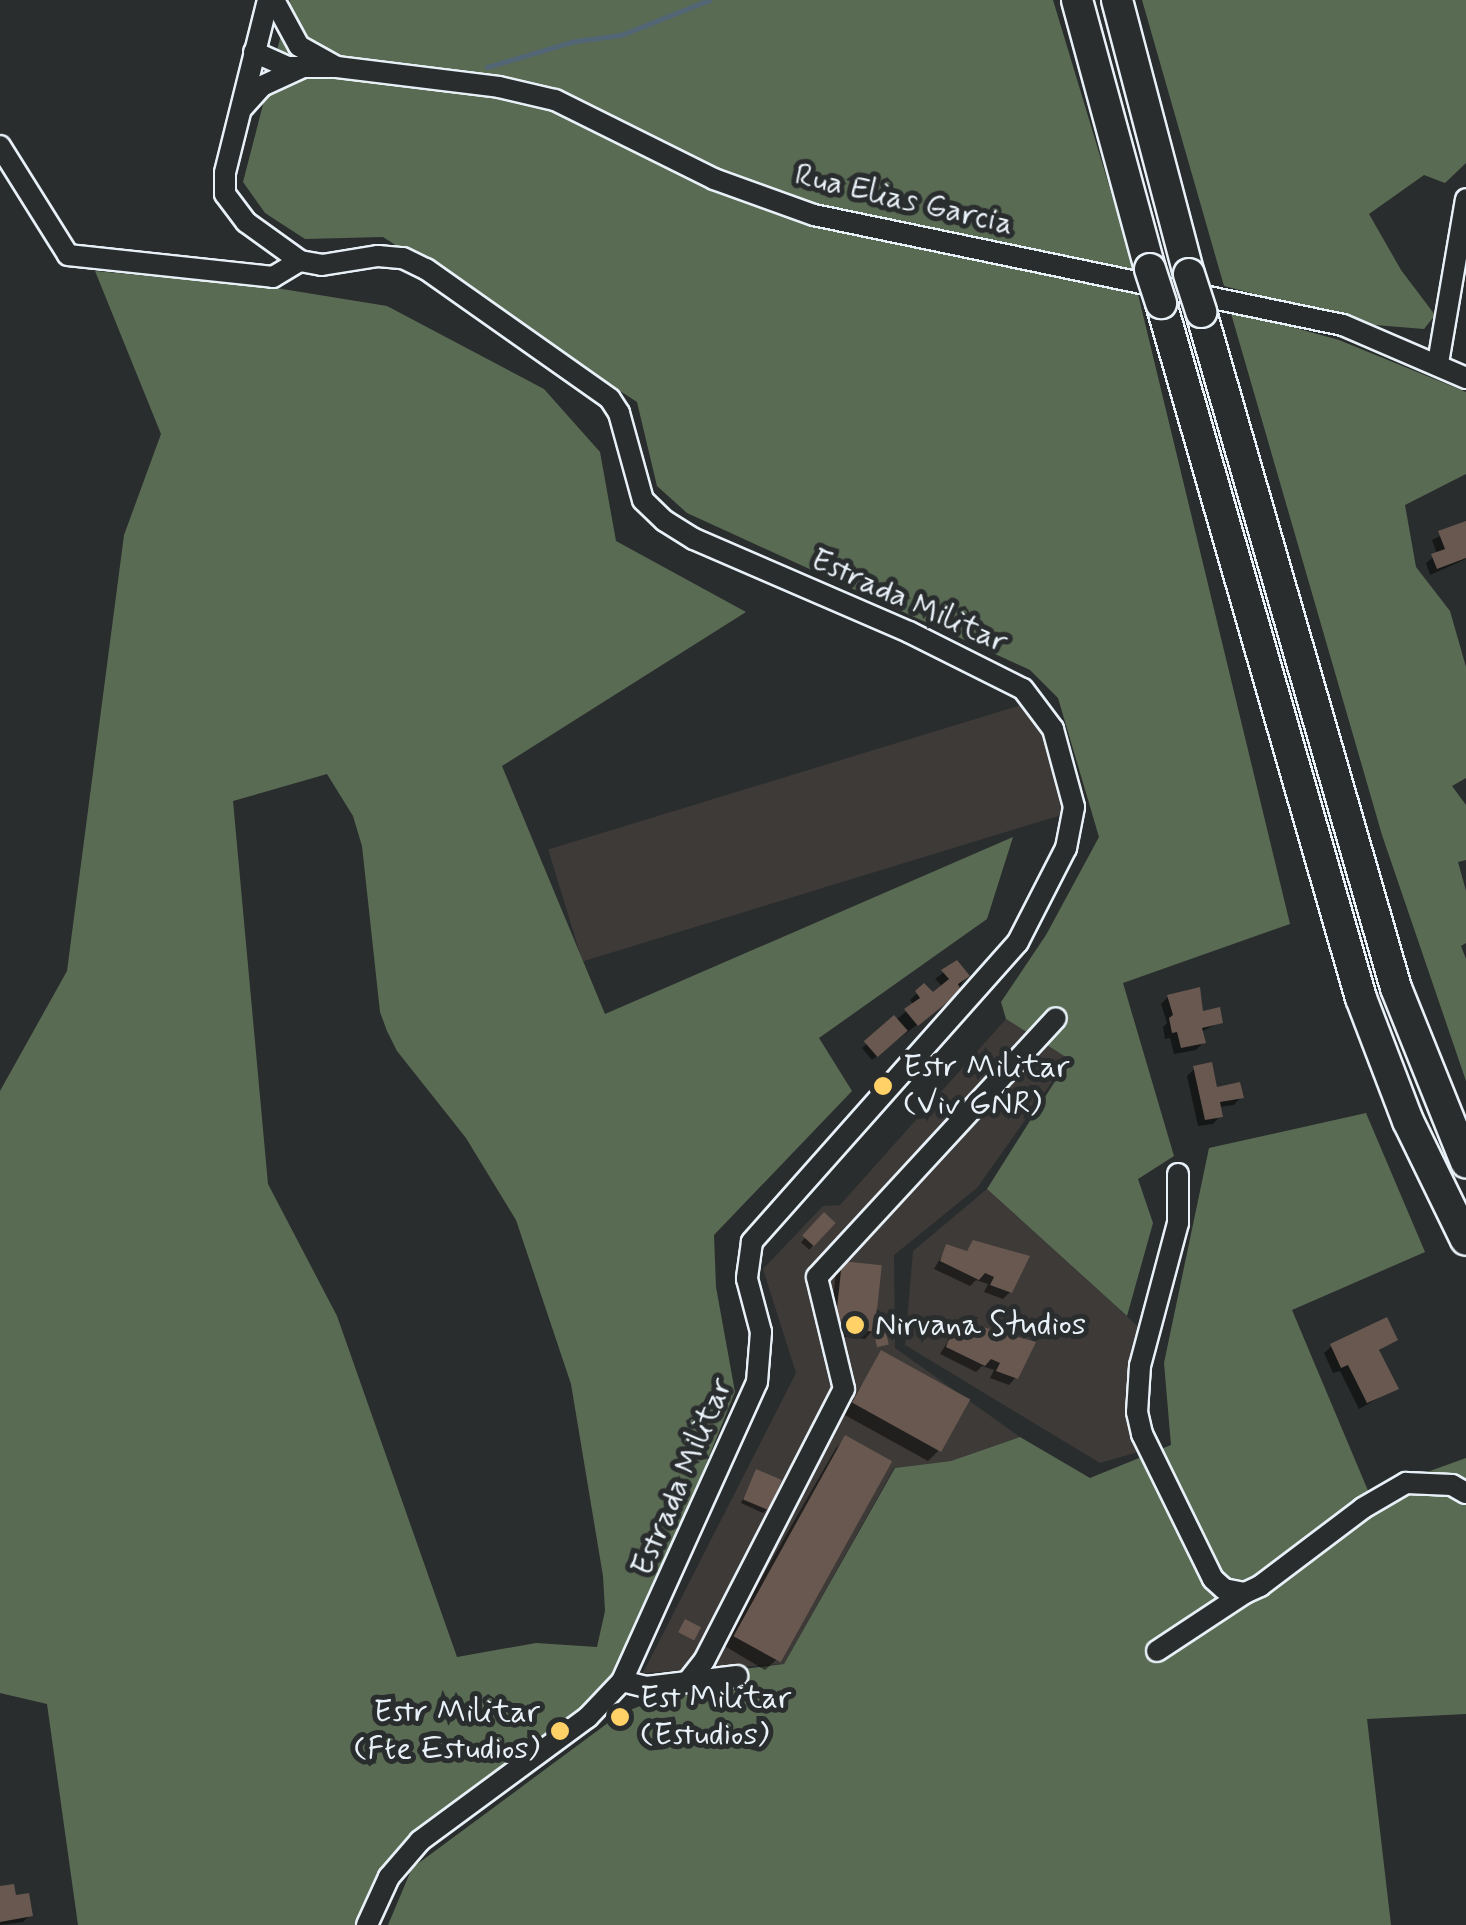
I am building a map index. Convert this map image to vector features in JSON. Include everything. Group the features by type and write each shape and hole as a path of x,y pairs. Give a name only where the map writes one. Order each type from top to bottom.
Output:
{"highway":[{"path":"1077,0 1150,269 1361,998 1408,1122 1466,1240"},
{"path":"1117,0 1189,274 1396,988 1466,1162"}],"street":[{"path":"0,146 68,255 272,277 300,260 263,238 225,194 224,173 271,0"},
{"path":"271,0 308,63"},
{"name":"Rua Elias Garcia","path":"254,52 273,63 308,63 499,86 554,100 714,179 814,215 1316,318 1438,363 1466,378"},
{"name":"Rua Elias Garcia","path":"239,112 262,86 308,63"},
{"path":"1438,363 1466,200"},
{"name":"Estrada Militar","path":"300,260 322,265 378,256 404,258 426,269 610,399 620,413 643,500 665,520 694,539 925,639 1023,689 1052,729 1074,808 1066,848 1018,942 752,1242 746,1279 761,1332 757,1382 622,1682 588,1717 420,1841 389,1877 367,1925"},
{"path":"689,1680 704,1662 844,1389 817,1277 1056,1018"},
{"path":"1178,1174 1178,1222 1140,1366 1137,1412 1142,1434 1213,1579 1224,1589 1245,1593"},
{"path":"1158,1651 1363,1508 1406,1483 1452,1486 1466,1493"},
{"path":"622,1682 646,1687 737,1676"}],"shaded area":[{"path":"1034,701 1068,813 582,961 548,850"},
{"name":"Nirvana Studios","path":"1006,1019 1069,1058 977,1188 894,1255 895,1348 1020,1437 951,1461 894,1468 784,1664 643,1673 796,1373 763,1269 823,1206 840,1205"},
{"path":"987,1189 1143,1331 1145,1450 1100,1463 905,1345 913,1251"}],"green space":[{"path":"290,0 1053,0 1123,232 1290,924 1123,983 1174,1156 1138,1179 1153,1223 1127,1316 987,1189 1069,1059 1006,1019 1001,1002 1046,935 1099,837 1058,698 1030,670 687,513 657,486 637,402 383,237 305,239 265,213 243,182"},
{"path":"1142,0 1466,0 1466,163 1445,183 1424,175 1369,214 1401,270 1435,315 1424,329 1375,325 1224,286"},
{"path":"95,271 270,287 387,306 544,389 600,452 616,541 746,612 502,766 605,1014 1013,837 987,919 819,1038 852,1091 714,1235 716,1287 735,1392 634,1642 615,1677 584,1708 412,1833 388,1862 357,1925 78,1925 47,1704 0,1693 0,1091 67,971 124,535 161,434","holes":["327,774 353,816 362,846 380,1012 387,1031 397,1051 466,1138 516,1220 571,1384 603,1576 605,1611 597,1647 536,1643 457,1657 337,1316 268,1184 233,801"]},
{"path":"1230,310 1339,340 1466,392 1466,474 1405,505 1416,567 1450,611 1466,667 1466,778 1452,786 1466,805 1466,860 1458,862 1466,891 1466,943 1461,946 1466,959 1466,1081 1382,835"},
{"path":"1366,1113 1425,1252 1292,1310 1369,1493 1466,1458 1466,1714 1367,1719 1391,1925 388,1925 412,1868 620,1714 663,1697 744,1684 743,1669 784,1664 895,1468 951,1461 1020,1437 1090,1478 1171,1445 1164,1363 1209,1148"}],"building":[{"path":"1466,521 1466,558 1437,569 1431,554 1445,549 1438,531"},
{"path":"957,960 970,976 958,984 961,991 918,1026 904,1009 920,998 915,991 924,983 933,992 949,979 941,970"},
{"path":"1200,987 1203,1011 1220,1007 1223,1023 1202,1028 1206,1043 1181,1048 1177,1032 1172,1033 1169,1018 1173,1015 1167,995"},
{"path":"894,1015 908,1031 878,1057 864,1041"},
{"path":"1212,1062 1217,1087 1240,1082 1244,1098 1220,1102 1223,1117 1205,1120 1193,1066"},
{"path":"824,1212 836,1223 814,1246 802,1235"},
{"path":"973,1240 1030,1256 1012,1293 990,1285 994,1277 985,1273 979,1280 940,1261 946,1244 967,1251"},
{"path":"842,1261 882,1265 875,1332 835,1328"},
{"path":"1387,1317 1398,1340 1379,1350 1399,1389 1367,1403 1348,1365 1341,1368 1330,1344"},
{"path":"979,1326 1036,1342 1018,1379 996,1371 1000,1363 991,1359 985,1366 946,1347 952,1330 973,1337"},
{"path":"885,1328 889,1345 877,1347 873,1331"},
{"path":"881,1350 970,1399 941,1452 852,1402"},
{"path":"845,1435 892,1461 781,1662 733,1636"},
{"path":"756,1469 782,1480 769,1510 743,1499"},
{"path":"685,1619 701,1627 694,1641 678,1632"},
{"path":"14,1884 16,1895 29,1893 33,1916 0,1922 0,1886"}],"waterway":[{"path":"487,67 575,41 621,35 709,0"}],"place":[{"name":"Estr Militar (Viv GNR)","path":"883,1086"},
{"name":"Nirvana Studios","path":"855,1325"},
{"name":"Est Militar (Estudios)","path":"620,1717"},
{"name":"Estr Militar (Fte Estudios)","path":"560,1731"}]}
